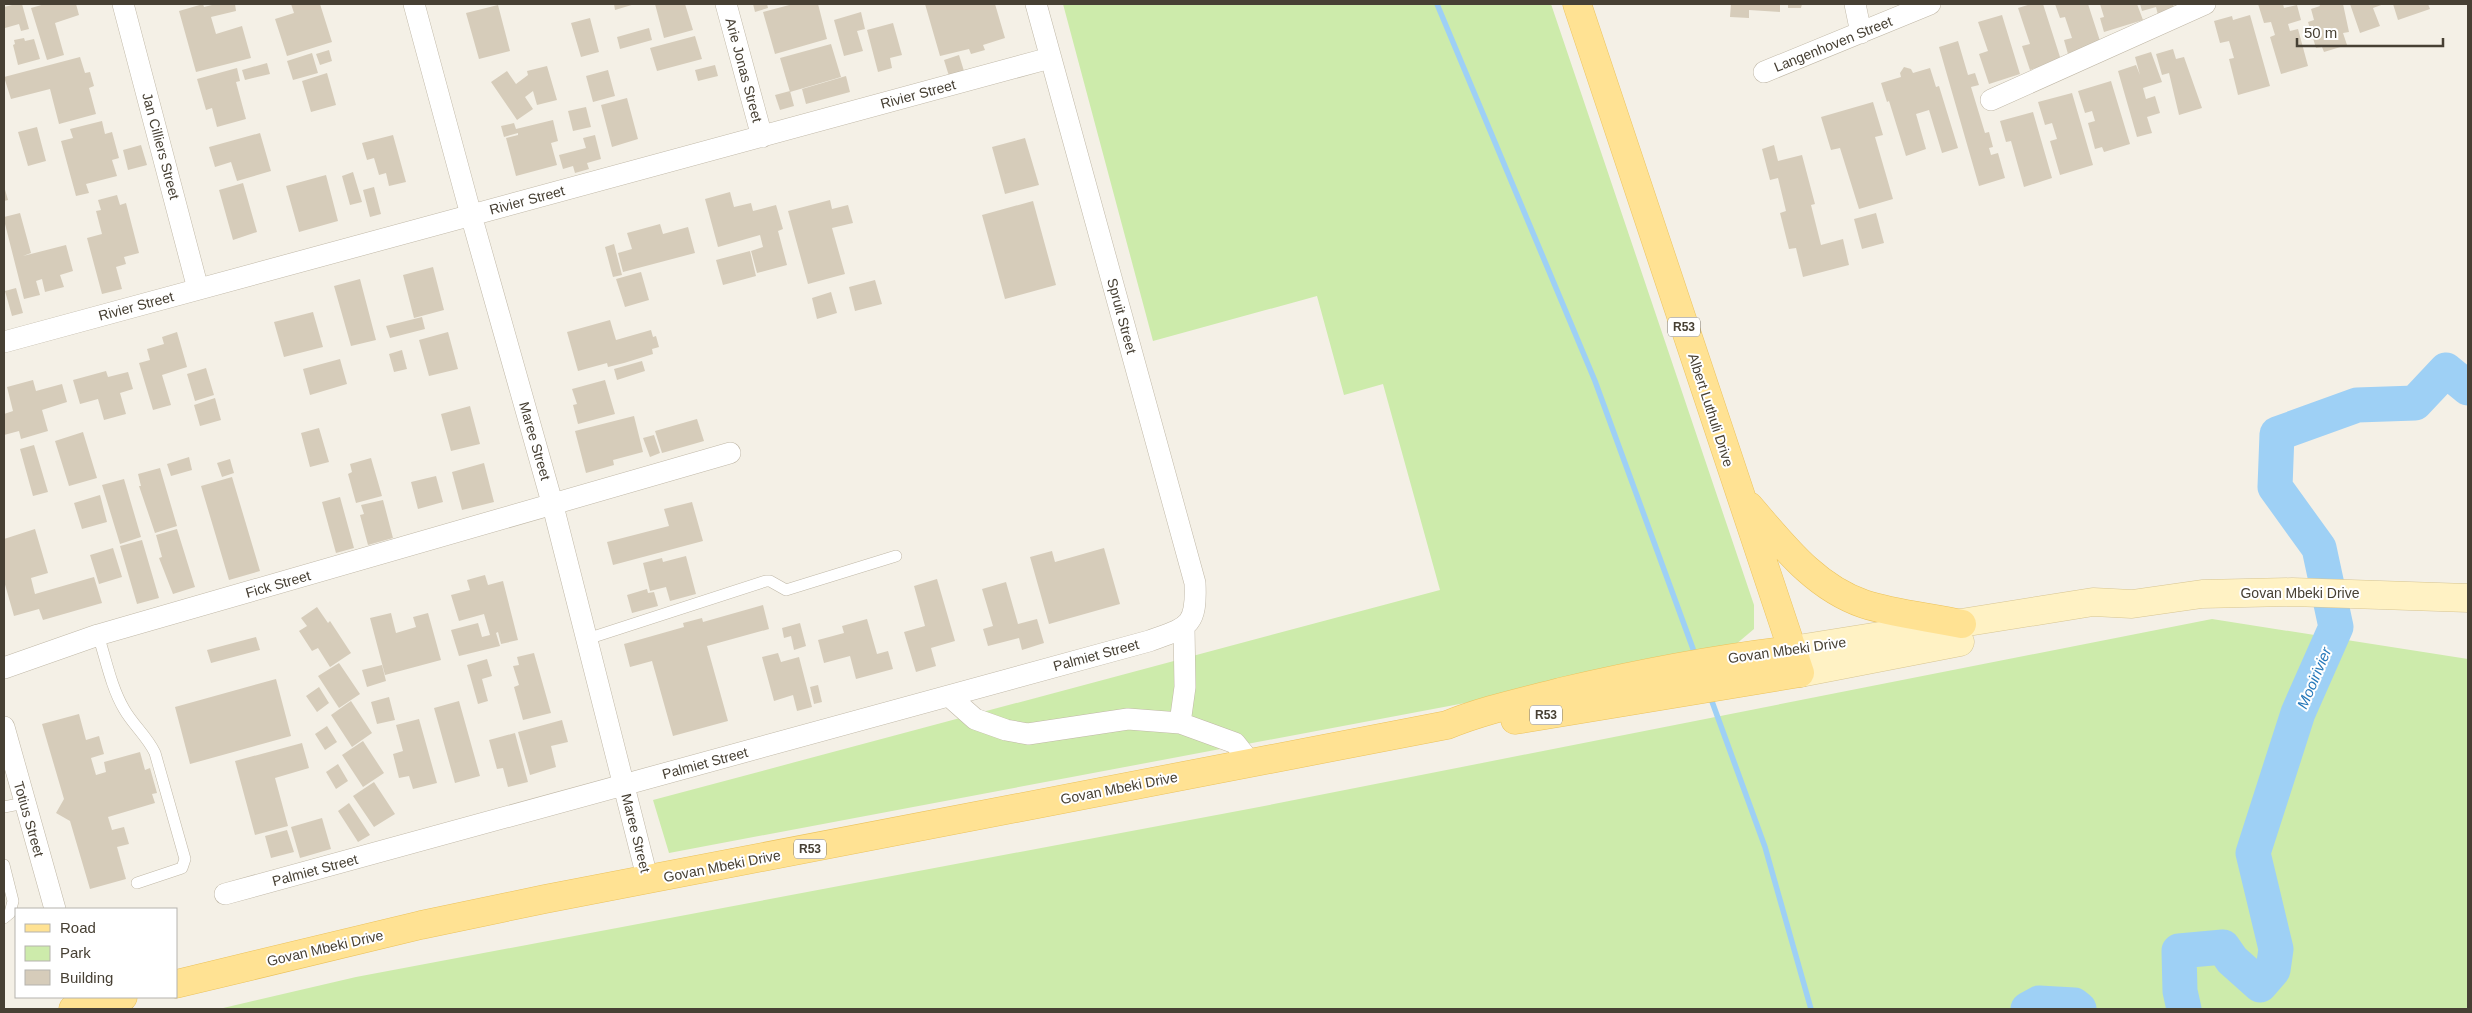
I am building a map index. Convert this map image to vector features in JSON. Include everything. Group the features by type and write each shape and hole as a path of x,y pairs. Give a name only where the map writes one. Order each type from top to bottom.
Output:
{"main road":[{"name":"Albert Luthuli Drive","path":"1577,4 1796,662"},
{"path":"1740,496 1799,564 1833,590 1864,604 1962,624"},
{"name":"Govan Mbeki Drive","path":"178,984 422,925 545,899 648,881 1447,724 1478,713 1722,671 1796,662"},
{"path":"79,1004 117,998"}],"street":[{"name":"Jan Cilliers Street","path":"123,4 198,289"},
{"name":"Maree Street","path":"414,4 471,216 553,506 648,881"},
{"name":"Arie Jonas Street","path":"726,4 762,136"},
{"name":"Spruit Street","path":"1036,4 1195,583 1194,615 1184,627"},
{"path":"1855,4 1861,33"},
{"name":"Langenhoven Street","path":"1764,72 1930,4"},
{"path":"1991,100 2196,5"},
{"name":"Rivier Street","path":"4,342 1050,58"},
{"name":"Fick Street","path":"4,668 98,635 730,454"},
{"name":"Govan Mbeki Drive","path":"1796,662 1962,624 2093,602 2132,604 2202,594 2292,592 2378,593 2468,598"},
{"name":"Govan Mbeki Drive","path":"1796,662 2098,616 2132,604"},
{"path":"1180,723 1185,687 1184,627"},
{"name":"Palmiet Street","path":"225,894 1149,641 1184,627"},
{"path":"949,696 975,718 1006,730 1028,734 1128,719 1180,723 1235,743 1251,763"},
{"name":"Totius Street","path":"4,728 14,805 55,908"}],"lane":[{"path":"587,639 766,581 770,581 786,590 896,556"},
{"path":"98,635 122,707 148,738 156,753 185,859 182,868 137,883"},
{"path":"4,865 13,902 10,913 4,918"}],"green space":[{"path":"1063,4 1551,4 1754,605 1754,629 1735,645 1544,688 669,853 653,800 1440,590 1383,384 1344,395 1317,296 1153,341"},
{"path":"2212,619 2468,659 2468,1009 219,1009 356,977 1259,807"}],"building":[{"path":"22,4 29,29 21,31 19,24 5,28 4,7"},
{"path":"45,4 76,4 79,15 55,23 64,55 47,60 31,8"},
{"path":"203,4 204,7 216,4 235,4 236,11 211,17 216,34 242,26 251,58 196,72 179,11"},
{"path":"291,4 320,4 332,42 287,56 275,19 294,13"},
{"path":"614,4 635,4 615,10"},
{"path":"655,4 685,4 693,30 664,38"},
{"path":"753,4 767,4 768,8 755,12"},
{"path":"793,4 818,4 827,39 775,54 763,12"},
{"path":"925,4 995,4 1005,38 983,45 985,50 971,54 969,49 940,56"},
{"path":"1731,4 1780,4 1780,12 1749,10 1749,18 1730,17"},
{"path":"1788,4 1802,4 1801,8 1788,8"},
{"path":"2031,4 2043,4 2061,60 2030,70 2022,46 2030,44 2018,8"},
{"path":"2055,4 2088,4 2101,44 2068,54 2064,40 2072,38 2065,17 2060,18"},
{"path":"2100,4 2137,4 2143,20 2104,32 2100,18 2104,17"},
{"path":"2140,4 2173,4 2176,14 2159,19 2156,7 2142,11"},
{"path":"2258,4 2283,4 2284,8 2297,5 2301,20 2288,24 2290,31 2298,29 2308,66 2281,74 2270,37 2275,35 2271,22 2264,23"},
{"path":"2319,4 2343,4 2349,32 2343,33 2347,45 2324,52 2322,47 2316,48 2308,22 2314,20 2311,9 2320,6"},
{"path":"2350,4 2384,4 2373,8 2380,26 2360,33"},
{"path":"2393,4 2428,4 2430,9 2398,20"},
{"path":"498,5 510,51 479,59 466,13"},
{"path":"861,12 865,29 857,31 863,51 844,56 834,20"},
{"path":"2002,15 2020,74 1989,84 1979,54 1988,51 1978,22"},
{"path":"2250,15 2270,86 2238,95 2229,59 2234,58 2229,41 2220,43 2214,21 2232,16 2233,20"},
{"path":"590,18 599,52 581,57 571,23"},
{"path":"893,23 902,55 890,58 892,68 878,72 867,30"},
{"path":"649,28 652,40 620,49 617,37"},
{"path":"695,36 702,59 657,71 650,48"},
{"path":"24,38 25,41 34,39 40,59 18,65 13,45 15,44 14,40"},
{"path":"1958,41 1968,75 1975,73 1979,85 1971,87 1985,133 1989,132 1993,147 1989,148 1991,155 1998,153 2005,178 1979,186 1939,47"},
{"path":"831,44 841,77 790,92 780,58"},
{"path":"2173,49 2176,59 2184,57 2202,108 2179,115 2169,73 2162,75 2156,54"},
{"path":"329,50 332,61 320,65 316,54"},
{"path":"2151,52 2162,82 2143,88 2146,99 2155,96 2160,113 2147,117 2152,133 2137,137 2118,71 2136,65 2140,75 2135,57"},
{"path":"312,53 318,73 293,80 287,61"},
{"path":"959,55 964,71 949,76 944,60"},
{"path":"80,57 85,73 90,72 94,86 89,88 96,114 59,124 50,89 11,99 4,77"},
{"path":"267,63 270,74 245,80 242,70"},
{"path":"715,65 718,76 698,81 695,70"},
{"path":"547,66 557,100 537,105 533,91 525,97 533,109 517,120 491,82 507,71 516,84 528,75 527,71"},
{"path":"1904,67 1911,69 1913,73 1930,68 1936,87 1939,86 1958,148 1942,153 1929,110 1916,114 1926,149 1906,156 1889,101 1887,102 1881,83 1901,77 1900,73"},
{"path":"237,68 240,81 236,82 246,119 217,127 212,108 206,110 197,79"},
{"path":"608,70 615,96 593,102 586,76"},
{"path":"327,73 336,105 311,112 302,81"},
{"path":"846,76 850,92 806,104 802,89"},
{"path":"2111,81 2130,144 2104,152 2102,147 2095,149 2088,123 2095,121 2092,111 2085,113 2078,91"},
{"path":"790,91 794,106 780,110 775,95"},
{"path":"2072,93 2093,165 2060,175 2050,141 2057,139 2052,123 2045,125 2038,102"},
{"path":"627,98 638,139 612,147 601,105"},
{"path":"1873,102 1883,135 1875,137 1893,199 1859,209 1840,148 1831,150 1821,117"},
{"path":"586,107 591,127 573,131 568,111"},
{"path":"2033,112 2052,178 2024,187 2011,141 2006,142 2000,121"},
{"path":"553,120 558,141 551,143 557,165 516,176 506,138 518,135 518,133 504,137 501,126 514,123 516,129"},
{"path":"102,121 105,134 112,132 119,158 112,160 117,176 86,184 89,193 76,196 61,141 73,138 70,129"},
{"path":"37,127 46,161 28,166 18,132"},
{"path":"260,133 271,171 237,181 231,162 215,167 209,147"},
{"path":"393,135 406,182 389,186 386,173 379,175 374,158 367,160 362,143"},
{"path":"595,135 601,159 587,163 589,169 575,173 573,166 563,169 559,155 586,148 583,138"},
{"path":"1025,138 1039,185 1005,194 992,147"},
{"path":"141,145 147,165 128,170 123,150"},
{"path":"1774,145 1778,161 1802,155 1815,204 1811,205 1821,245 1843,239 1849,265 1803,277 1796,248 1789,249 1780,213 1786,211 1778,178 1770,180 1762,149"},
{"path":"353,172 362,202 350,205 342,176"},
{"path":"326,175 338,221 299,232 286,186"},
{"path":"243,183 257,232 233,240 219,190"},
{"path":"4,186 8,200 4,201"},
{"path":"374,187 381,214 370,217 363,190"},
{"path":"730,192 734,207 751,203 753,211 776,205 783,229 778,231 787,265 757,273 751,251 763,247 760,235 718,247 705,199"},
{"path":"117,195 120,205 126,203 139,253 124,257 126,264 116,267 122,289 102,294 87,238 102,234 96,211 101,210 98,200"},
{"path":"830,200 832,209 848,205 853,223 832,228 845,274 808,284 788,211"},
{"path":"1033,201 1056,285 1005,299 982,215"},
{"path":"20,213 31,253 23,256 66,245 73,271 60,275 64,287 45,292 42,279 36,281 40,295 24,299 4,220 4,217"},
{"path":"1876,213 1884,243 1862,249 1854,219"},
{"path":"660,224 663,234 688,227 695,253 623,272 618,253 632,249 627,233"},
{"path":"614,244 622,275 613,277 605,247"},
{"path":"750,251 756,276 723,285 716,260"},
{"path":"433,267 444,310 414,318 403,275"},
{"path":"641,272 649,300 625,307 616,279"},
{"path":"360,279 376,340 351,346 334,286"},
{"path":"875,280 882,304 855,311 849,287"},
{"path":"16,288 23,313 12,316 5,291"},
{"path":"831,292 837,313 817,319 812,298"},
{"path":"313,312 323,347 284,357 274,322"},
{"path":"422,317 425,329 390,338 386,326"},
{"path":"610,320 616,340 651,330 653,337 656,336 659,347 652,349 653,354 624,363 608,367 607,363 578,371 567,332"},
{"path":"177,332 187,367 162,375 171,405 153,410 139,363 150,360 147,349 164,344 162,337"},
{"path":"448,332 458,369 429,376 419,340"},
{"path":"402,350 407,369 394,372 389,354"},
{"path":"340,359 347,384 310,395 303,369"},
{"path":"642,361 645,371 617,380 614,369"},
{"path":"206,368 214,395 195,401 187,374"},
{"path":"106,371 108,377 128,372 133,389 120,393 126,414 104,420 98,399 80,404 73,380"},
{"path":"33,380 36,391 62,384 67,402 42,410 48,431 21,439 19,431 4,435 4,414 13,411 7,387"},
{"path":"605,380 615,414 578,424 573,405 577,404 572,389"},
{"path":"215,398 221,420 200,426 194,405"},
{"path":"470,406 480,444 451,451 441,414"},
{"path":"634,416 643,452 613,460 614,465 586,473 575,431"},
{"path":"697,419 704,441 662,453 655,431"},
{"path":"319,428 329,462 310,467 301,433"},
{"path":"83,432 97,478 69,486 55,441"},
{"path":"654,435 660,453 650,457 643,438"},
{"path":"34,445 48,492 33,496 20,449"},
{"path":"189,457 192,470 171,476 167,464"},
{"path":"371,458 382,496 356,503 348,474 352,472 350,464"},
{"path":"230,459 234,473 222,477 217,463"},
{"path":"484,463 494,502 462,510 452,472"},
{"path":"160,468 177,526 155,533 139,486 141,486 138,474"},
{"path":"436,476 443,502 418,509 411,482"},
{"path":"232,477 260,571 229,580 201,486"},
{"path":"124,479 141,537 120,544 102,485"},
{"path":"100,495 107,522 82,529 74,503"},
{"path":"340,497 354,548 336,553 322,502"},
{"path":"383,500 393,538 368,545 360,515 364,514 361,505"},
{"path":"692,502 703,541 613,565 607,542 669,526 664,509"},
{"path":"35,529 48,573 31,578 35,594 94,577 102,603 43,620 39,609 14,616 4,581 4,539"},
{"path":"177,529 195,587 173,594 159,558 162,557 156,535"},
{"path":"142,540 159,598 137,604 120,546"},
{"path":"113,548 122,577 99,584 90,555"},
{"path":"1104,548 1120,604 1049,624 1030,557 1052,551 1055,562"},
{"path":"686,556 696,594 670,601 666,587 650,591 643,563 662,558 663,562"},
{"path":"485,575 488,585 503,581 518,640 501,644 498,632 496,633 500,646 459,656 451,630 478,623 482,637 490,635 484,614 459,621 451,595 470,590 467,580"},
{"path":"937,579 955,641 931,648 936,666 916,672 904,632 925,626 914,586"},
{"path":"1006,582 1018,624 1037,619 1044,643 1022,650 1019,638 988,646 983,629 993,626 982,589"},
{"path":"647,589 648,593 654,592 658,606 632,613 627,595"},
{"path":"763,605 769,629 707,646 728,721 673,736 652,661 630,667 624,644 684,627 683,623 702,618 703,622"},
{"path":"317,607 328,623 330,621 351,653 330,667 318,648 312,651 299,631 307,626 301,618"},
{"path":"391,613 396,633 416,627 413,617 428,613 441,660 385,675 370,618"},
{"path":"867,619 877,654 888,651 893,669 856,679 850,656 824,663 818,640 844,633 842,626"},
{"path":"800,623 806,646 794,650 791,636 784,638 782,628"},
{"path":"256,637 260,650 211,663 207,650"},
{"path":"534,653 551,713 523,720 514,687 519,685 513,666 519,665 517,657"},
{"path":"778,653 781,662 799,657 812,707 797,711 793,695 774,701 762,657"},
{"path":"487,659 492,676 482,679 488,701 478,704 467,665"},
{"path":"339,663 360,694 339,708 318,676"},
{"path":"382,665 386,681 367,687 362,670"},
{"path":"276,679 291,736 190,764 175,707"},
{"path":"818,685 822,702 814,704 810,687"},
{"path":"319,687 329,703 317,712 306,696"},
{"path":"389,697 395,720 377,724 371,702"},
{"path":"351,701 372,733 352,747 331,715"},
{"path":"459,701 480,776 455,783 434,708"},
{"path":"79,714 86,740 99,736 104,754 91,758 96,775 106,772 104,762 140,752 145,770 150,768 157,793 152,794 155,803 108,817 112,830 124,827 129,844 117,847 126,879 90,889 70,821 56,813 64,799 42,724"},
{"path":"419,719 437,783 413,789 409,776 399,778 393,754 403,751 396,725"},
{"path":"562,720 568,742 551,746 556,767 530,775 518,732"},
{"path":"327,726 337,742 325,750 315,734"},
{"path":"515,733 528,782 508,787 503,768 497,769 489,740"},
{"path":"363,741 384,773 363,787 342,755"},
{"path":"302,743 309,768 275,778 288,826 255,835 235,761"},
{"path":"338,764 348,781 336,789 326,772"},
{"path":"374,782 395,814 374,827 353,796"},
{"path":"349,803 370,835 358,842 338,811"},
{"path":"322,818 331,849 300,858 291,827"},
{"path":"287,830 294,852 271,858 265,836"}],"waterway":[{"path":"1437,4 1595,381 1696,657"},
{"name":"Mooirivier","path":"2184,1009 2180,991 2179,951 2223,947 2232,960 2260,985 2273,970 2276,949 2253,853 2298,713 2336,627 2319,548 2275,487 2277,434 2357,405 2415,403 2446,370 2468,388"},
{"path":"1710,696 1765,847 1811,1009"},
{"name":"Mooirivier","path":"2028,1009 2039,1003 2074,1005 2079,1009"}]}
